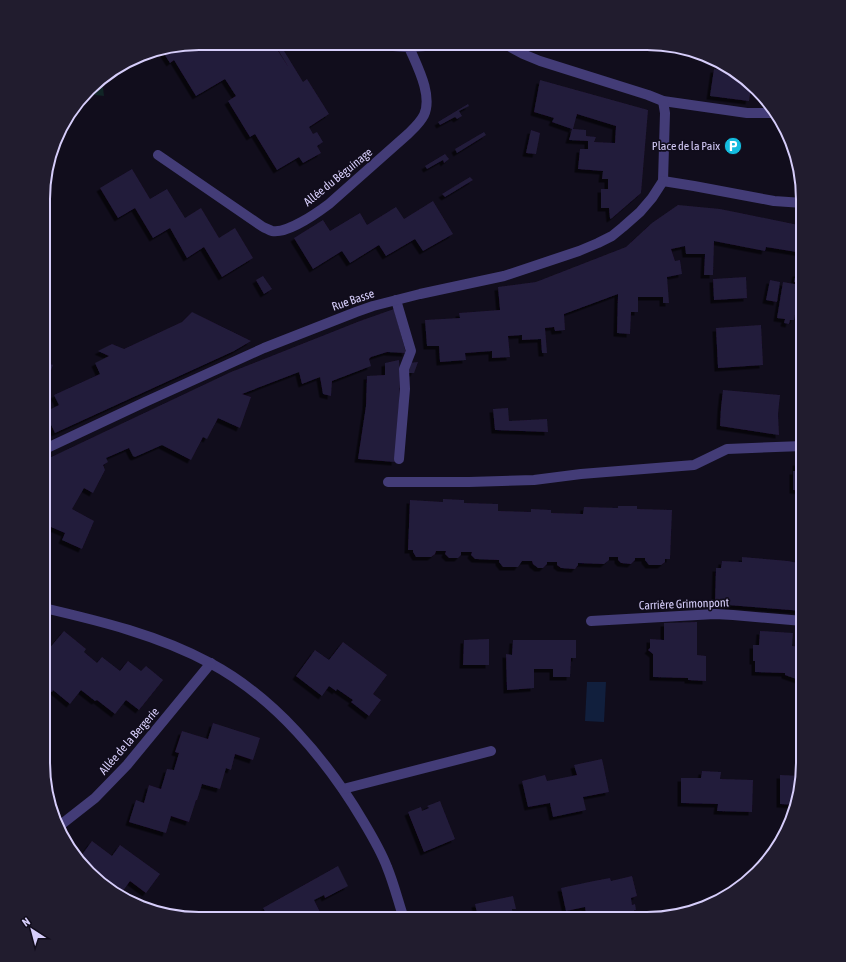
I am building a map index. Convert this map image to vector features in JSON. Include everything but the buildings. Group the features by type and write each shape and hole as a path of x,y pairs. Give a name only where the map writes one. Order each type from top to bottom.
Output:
{"street":[{"name":"Allée du Béguinage","path":"158,154 263,227 272,231 283,231 294,226 329,204 419,124 424,115 426,101 425,87 410,50"},
{"path":"516,50 540,61 648,94 663,101 747,113 769,113"},
{"path":"663,101 665,113 663,181 774,201 796,203"},
{"name":"Rue Basse","path":"50,447 264,348 356,312 420,294 504,276 598,244 612,236 640,212 652,198 663,181"},
{"path":"396,300 411,351 404,369 405,389 399,459"},
{"path":"388,482 534,480 580,474 694,465 727,449 796,446"},
{"path":"50,610 103,623 152,638 192,654 235,678 278,712 311,747 343,789 376,844 394,886 402,912"},
{"name":"Carrière Grimonpont","path":"591,621 715,614 796,620"},
{"name":"Allée de la Bergerie","path":"63,823 95,798 127,765 210,663"},
{"path":"343,789 491,751"}],"green space":[{"path":"103,85 104,96 93,95"}],"water":[{"path":"587,682 606,682 604,722 585,721"}],"place":[{"name":"Place de la Paix","path":"733,146"}]}
